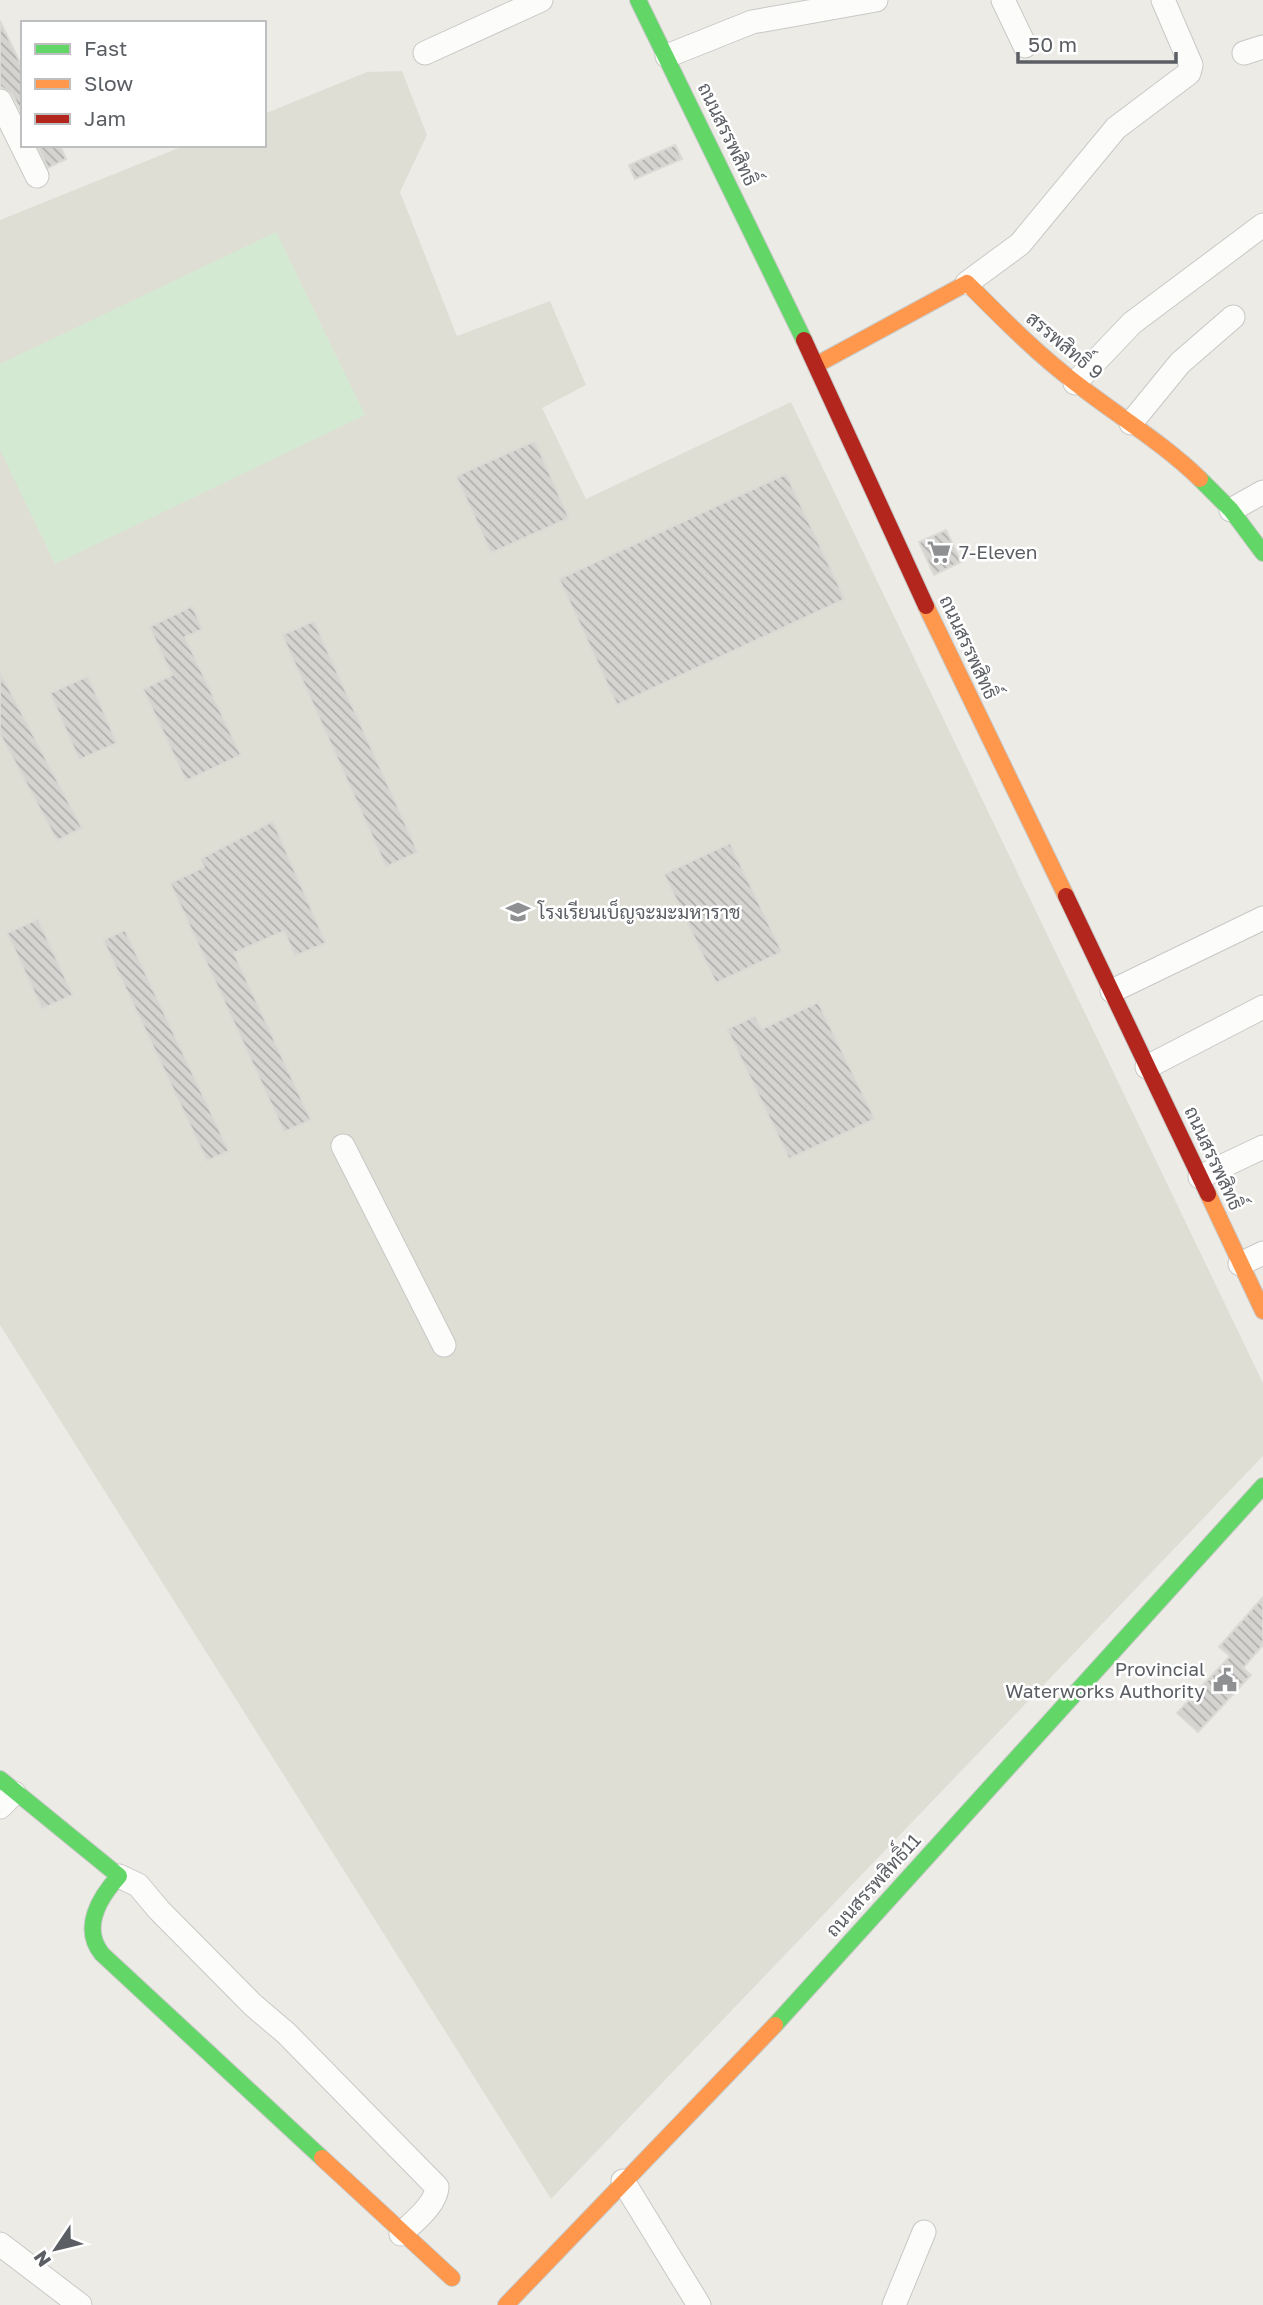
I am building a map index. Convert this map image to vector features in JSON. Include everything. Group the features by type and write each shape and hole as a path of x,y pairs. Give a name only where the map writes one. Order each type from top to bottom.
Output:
{"street":[{"path":"425,53 541,0"},
{"name":"ถนนสรรพสิทธิ์","path":"638,0 816,365 958,676 1112,991 1263,1311"},
{"path":"667,56 752,22 876,0"},
{"path":"1003,0 1025,46"},
{"path":"816,365 967,284 1020,244 1115,128 1189,73 1191,65 1163,0"},
{"path":"0,101 21,144"},
{"path":"23,147 37,176"},
{"path":"1075,383 1132,323 1263,225"},
{"name":"สรรพสิทธิ์ 9","path":"967,284 1024,340 1075,383 1176,456 1231,510 1263,552"},
{"path":"1131,423 1180,363 1233,317"},
{"path":"1231,510 1263,492"},
{"path":"1112,991 1263,918"},
{"path":"1147,1067 1263,1007"},
{"path":"342,1146 444,1345"},
{"path":"1200,1177 1263,1147"},
{"path":"1240,1264 1263,1252"},
{"name":"ถนนสรรพสิทธิ์11","path":"506,2305 527,2280 778,2022 1263,1486"},
{"path":"5,1793 119,1876 138,1885 159,1910 433,2182 437,2187 436,2195 401,2234"},
{"path":"119,1876 104,1890 93,1924 93,1941 102,1954 401,2234 452,2278"},
{"path":"623,2181 699,2305"},
{"path":"894,2305 924,2232"},
{"path":"3,2253 80,2305"}],"shaded area":[{"name":"โรงเรียนเบ็ญจะมะมหาราช","path":"402,71 427,135 400,192 457,336 550,301 586,385 542,408 586,499 791,402 1263,1383 1263,1456 551,2199 0,1325 0,220 181,147 266,147 266,113 367,72"}],"green space":[{"path":"276,232 365,415 55,564 0,450 0,364"}],"building":[{"path":"0,21 21,65 21,111 12,94 0,86"},
{"path":"675,145 682,159 635,179 629,165"},
{"path":"38,147 61,147 66,159 48,168"},
{"path":"535,441 569,518 491,553 456,476"},
{"path":"786,474 845,599 617,705 559,579"},
{"path":"946,530 961,562 934,575 919,542"},
{"path":"192,606 203,629 185,637 241,755 186,781 143,689 172,675 149,627"},
{"path":"314,621 418,852 386,867 282,635"},
{"path":"0,672 82,828 57,841 0,734"},
{"path":"88,676 117,743 79,760 50,693"},
{"path":"273,821 326,943 295,956 284,931 234,953 311,1120 284,1132 170,883 204,867 200,859"},
{"path":"730,843 782,952 716,983 664,874"},
{"path":"38,919 73,995 42,1009 7,933"},
{"path":"125,930 229,1151 207,1161 103,940"},
{"path":"818,1002 875,1119 789,1159 727,1029 755,1016 762,1029"},
{"path":"1263,1597 1263,1645 1243,1668 1251,1675 1198,1732 1177,1713 1230,1656 1219,1647"}],"traffic: fast":[{"path":"638,0 804,340"},
{"path":"1200,479 1231,510 1263,553"},
{"path":"775,2025 1263,1486"},
{"path":"0,1779 119,1876 99,1903 95,1914 93,1934 102,1954 322,2158"}],"traffic: slow":[{"path":"816,365 967,283 1048,360 1171,453 1200,479"},
{"path":"926,606 1066,896"},
{"path":"1208,1194 1263,1311"},
{"path":"506,2305 775,2025"},
{"path":"322,2158 452,2278"}],"traffic: jam":[{"path":"804,340 926,606"},
{"path":"1066,896 1208,1194"}],"place":[{"name":"7-Eleven","path":"939,552"},
{"name":"โรงเรียนเบ็ญจะมะมหาราช","path":"518,912"},
{"name":"Provincial Waterworks Authority","path":"1225,1680"}]}
